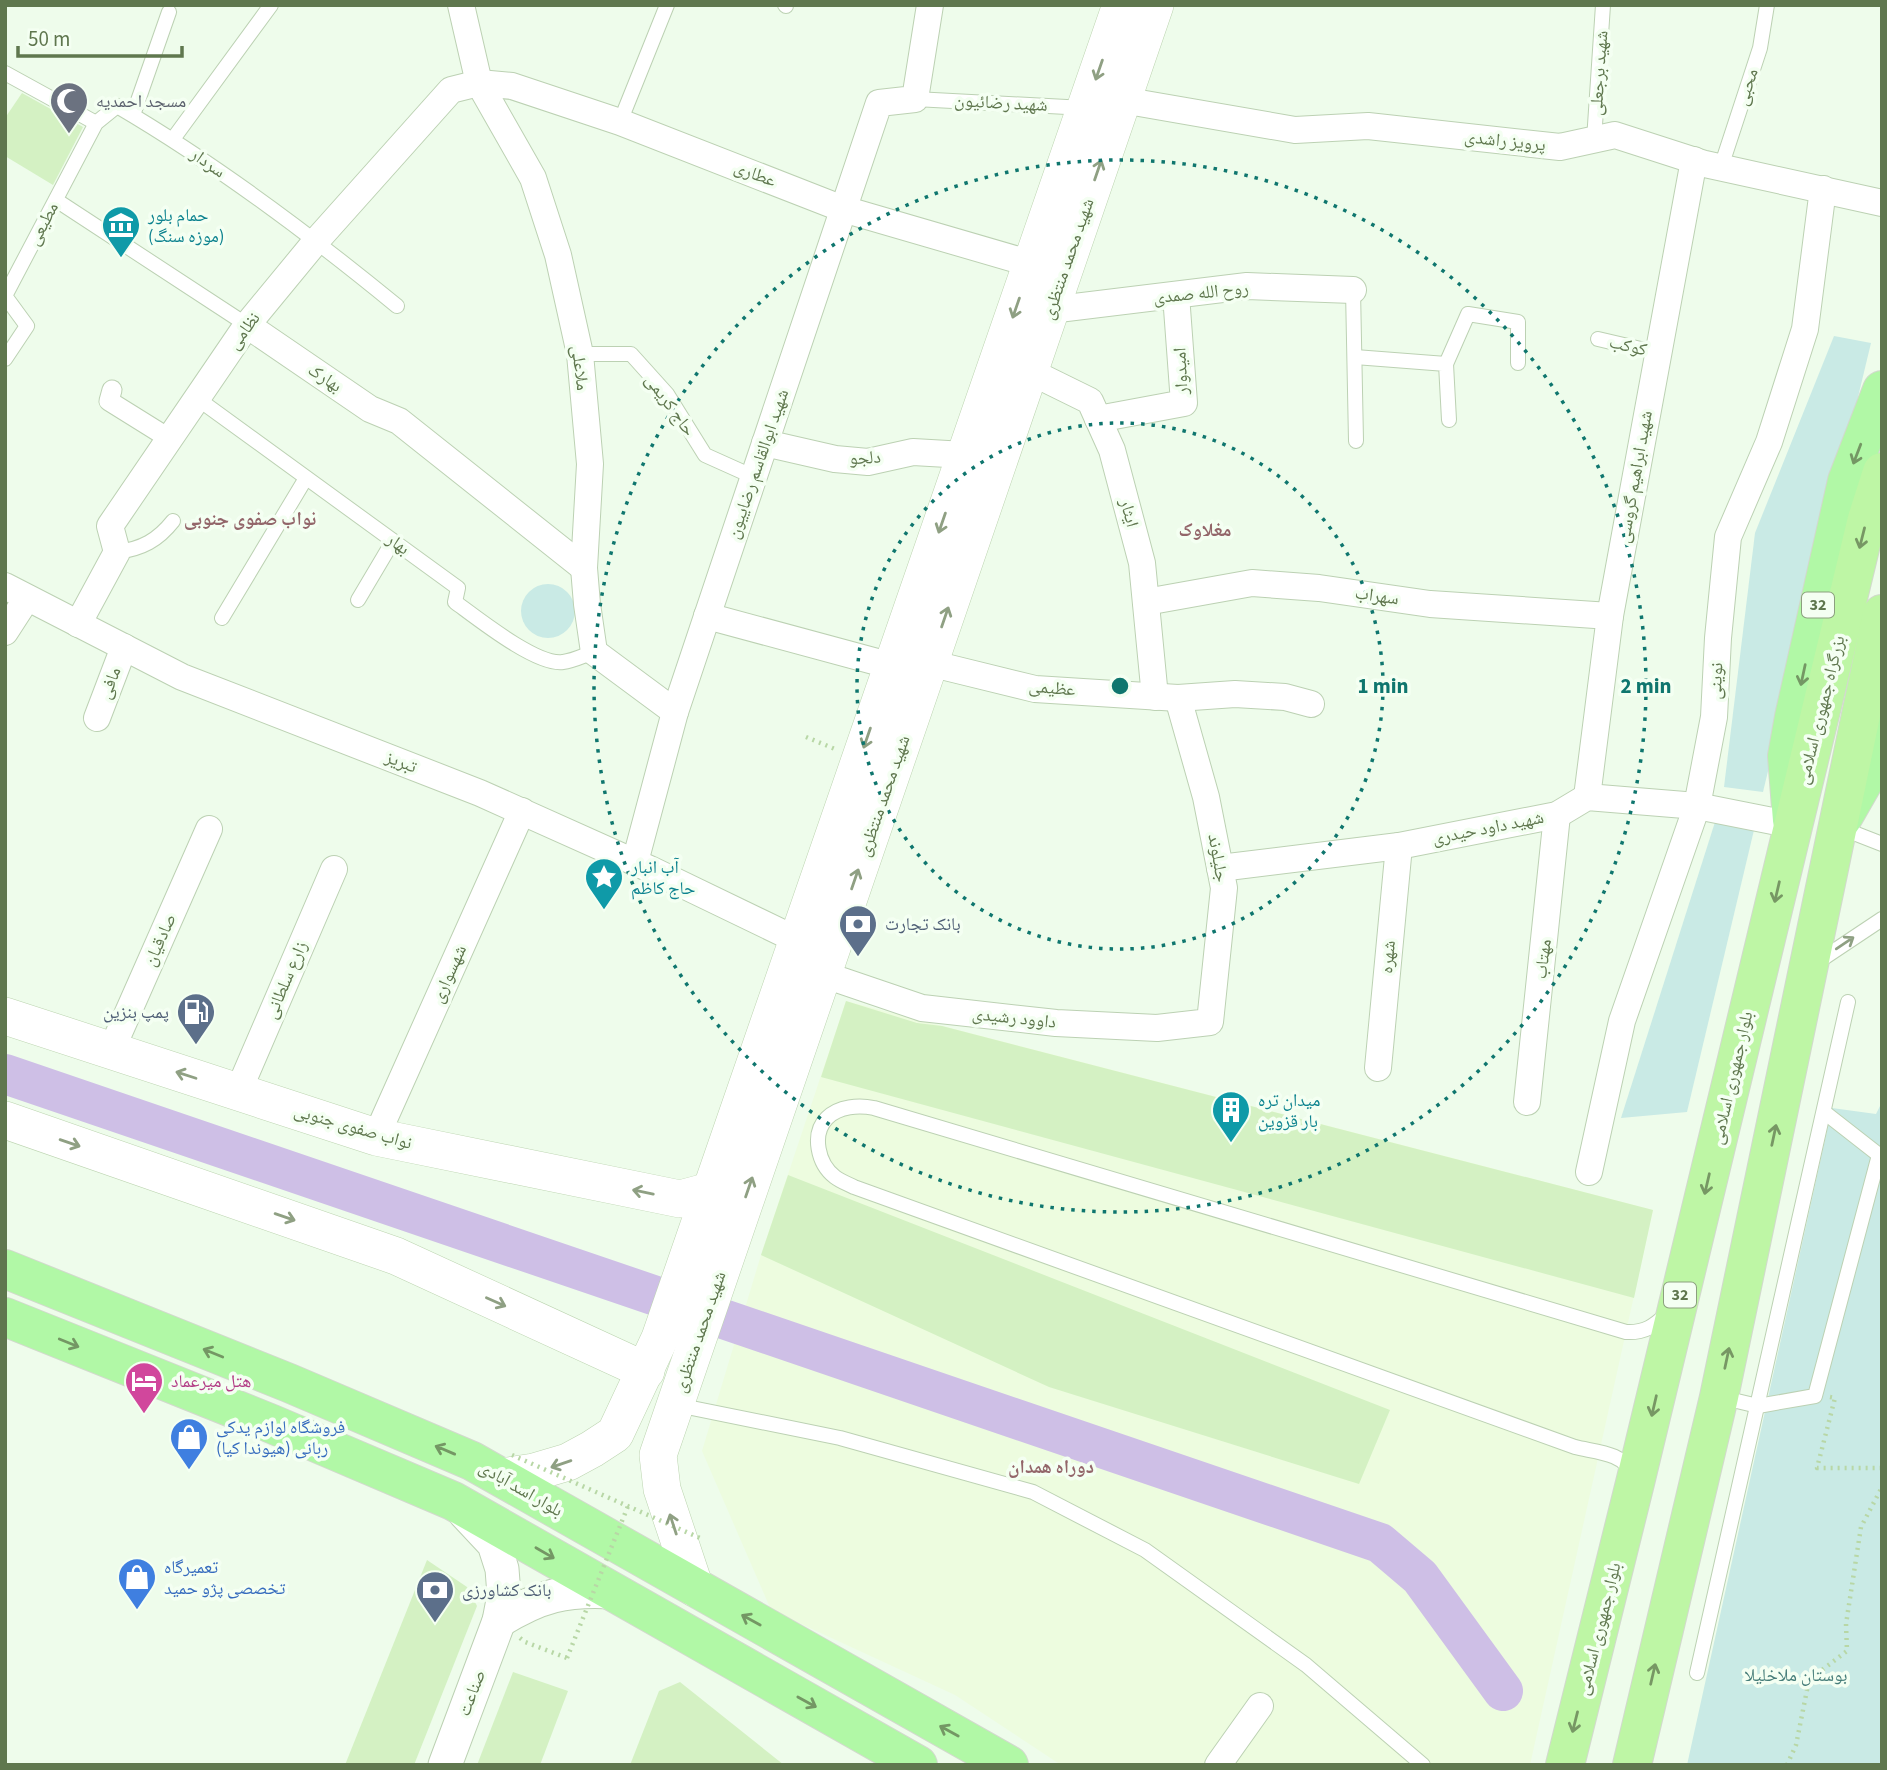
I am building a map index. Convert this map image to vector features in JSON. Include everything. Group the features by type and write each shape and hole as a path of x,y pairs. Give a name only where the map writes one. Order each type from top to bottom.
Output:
{"highway":[{"name":"بزرگراه جمهوری اسلامی","path":"1793,825 1867,519 1882,472"},
{"name":"بزرگراه جمهوری اسلامی","path":"1837,827 1882,614"},
{"name":"بلوار جمهوری اسلامی","path":"1565,1765 1793,825"},
{"path":"1632,1765 1719,1396 1837,827"}],"main road":[{"name":"شهید محمد منتظری","path":"615,1434 692,1212 797,940 1121,5"},
{"name":"شهید محمد منتظری","path":"695,1588 662,1489 658,1455 1155,5"},
{"name":"بلوار جمهوری اسلامی","path":"1793,825 1787,756 1794,717 1847,481 1882,390"},
{"path":"1837,827 1876,771 1882,723"},
{"name":"نواب صفوی جنوبی","path":"5,1016 376,1137 692,1212"},
{"path":"5,1120 396,1256 646,1351"},
{"path":"21,1276 25,1296 13,1320 272,1424 453,1501 918,1765"},
{"name":"بلوار اسد آبادی","path":"21,1276 289,1383 472,1461 506,1466 695,1588 1009,1765"},
{"path":"506,1466 534,1472 568,1462 615,1434"},
{"path":"615,1434 618,1453 629,1461 644,1462 658,1455"}],"street":[{"path":"915,99 930,5"},
{"name":"ملاعلی","path":"462,6 479,83 533,178 558,255 580,354 590,464 584,568 594,652"},
{"name":"عطاری","path":"479,83 512,86 620,122 843,209 1032,264"},
{"name":"نظامی","path":"117,552 110,526 247,325 317,240 451,90 479,83"},
{"name":"شهید ابوالقاسم رضاییون","path":"635,862 675,712 879,103 915,99"},
{"name":"پرویز راشدی","path":"1122,100 1295,130 1368,126 1560,147 1615,135 1721,167 1882,203"},
{"name":"شهید ابراهیم گروسی","path":"1587,797 1610,616 1694,160"},
{"name":"نوینی","path":"1589,1171 1622,1021 1697,806 1714,717 1718,638 1728,537 1769,442 1805,329 1823,189"},
{"name":"روح الله صمدی","path":"1050,310 1247,286 1353,290"},
{"name":"امیدوار","path":"1098,419 1184,403 1176,295"},
{"name":"بهارک","path":"247,325 370,409 399,421 584,568"},
{"name":"ایثار","path":"1029,371 1090,401 1112,450 1142,563 1146,602 1166,698"},
{"path":"112,390 109,401 170,439"},
{"name":"دلجو","path":"765,443 835,459 868,462 913,452 965,455"},
{"path":"78,624 117,552"},
{"name":"سهراب","path":"1146,602 1252,583 1319,588 1430,604 1610,616"},
{"path":"5,632 16,592"},
{"name":"تبریز","path":"16,592 181,677 480,793 635,862 797,940"},
{"path":"707,617 892,666"},
{"name":"مافی","path":"97,718 124,648"},
{"path":"594,652 675,712"},
{"name":"عظیمی","path":"929,663 1035,689 1166,698 1235,694 1285,697 1311,704"},
{"name":"جلیلوند","path":"1166,698 1200,774 1224,888 1210,1022"},
{"path":"1587,797 1697,806 1793,825"},
{"name":"شهید داود حیدری","path":"1220,868 1399,846 1557,815 1587,797"},
{"name":"شهسواری","path":"376,1137 522,811"},
{"name":"مهتاب","path":"1527,1102 1557,815"},
{"name":"صادقیان","path":"111,1051 209,829"},
{"name":"شهره","path":"1378,1068 1399,846"},
{"name":"زارع سلطانی","path":"238,1092 334,869"},
{"name":"داوود رشیدی","path":"822,974 922,1008 1056,1023 1157,1028 1210,1022"},
{"name":"صناعت","path":"445,1765 499,1621 504,1595 502,1569 494,1544 453,1501"},
{"path":"499,1621 525,1605 553,1594 583,1590 613,1592"},
{"path":"1218,1765 1260,1706"}],"lane":[{"path":"173,139 271,5"},
{"path":"620,122 667,5"},
{"name":"شهید برجعلی","path":"1594,140 1603,5"},
{"name":"محبی","path":"1721,167 1760,48 1767,5"},
{"path":"5,73 96,122 117,106 133,115 169,12"},
{"name":"شهید رضائیون","path":"915,99 1086,108"},
{"name":"سردار","path":"133,115 173,139 317,240 397,306"},
{"name":"مطیعی","path":"5,359 27,326 5,296 96,122"},
{"name":"بهارک","path":"56,200 247,325"},
{"path":"1353,290 1356,441"},
{"path":"1448,420 1446,364 1468,314 1518,322 1518,363"},
{"name":"کوکب","path":"1598,339 1658,353"},
{"name":"حاج کریمی","path":"580,354 631,355 667,394 705,455 754,477"},
{"path":"1354,357 1446,364"},
{"name":"بهار","path":"198,399 458,588 455,602 508,639 542,659 562,663 594,652"},
{"path":"222,618 306,478"},
{"path":"117,552 132,550 161,537 173,521"},
{"path":"358,600 393,541"},
{"path":"1837,827 1882,844"},
{"path":"1809,968 1882,919"},
{"path":"1697,1673 1848,1002"},
{"path":"1635,1483 1630,1468 1618,1457 1575,1447 854,1187 834,1176 821,1158 818,1134 826,1118 833,1114 858,1105 874,1108 1638,1333 1649,1329 1678,1303"},
{"path":"1719,1396 1758,1406 1815,1396 1879,1155 1824,1112"},
{"path":"676,1405 840,1438 1033,1492 1051,1500 1145,1550 1167,1565 1306,1665 1423,1765"}],"path":[{"path":"1815,1396 1835,1398 1817,1468 1882,1468"},
{"path":"506,1466 628,1506 701,1538"},
{"path":"1787,1765 1796,1745 1809,1680 1847,1651 1846,1624 1861,1527 1882,1487"},
{"path":"525,1642 567,1658 628,1506"}],"shaded area":[{"name":"میدان تره بار قزوین","path":"846,1001 1653,1210 1530,1765 1061,1765 955,1695 771,1610 702,1451 761,1255"}],"green space":[{"path":"1834,336 1871,343 1763,792 1724,787 1755,533"},
{"path":"548,584 567,592 575,611 567,630 548,638 529,630 521,611 529,592"},
{"path":"1715,822 1754,830 1687,1112 1621,1118"},
{"name":"بوستان ملاخلیلا","path":"1882,1102 1882,1765 1687,1765 1832,1108 1876,1114"}],"building":[{"name":"مسجد احمدیه","path":"22,93 83,127 53,185 5,156 5,118"},
{"name":"میدان تره بار قزوین","path":"846,1001 917,1023 942,1026 1653,1210 1634,1298 821,1077"},
{"path":"788,1175 1390,1410 1359,1484 1049,1387 761,1255"},
{"path":"427,1560 467,1587 477,1606 414,1765 345,1765"},
{"path":"513,1672 568,1691 540,1765 477,1765"},
{"path":"680,1682 784,1765 630,1765 659,1691"}],"waterway":[{"path":"5,1074 1380,1543 1420,1577 1503,1691"}],"place":[{"name":"مسجد احمدیه","path":"69,135"},
{"name":"حمام بلور (موزه سنگ)","path":"121,259"},
{"name":"آب انبار حاج کاظم","path":"604,911"},
{"name":"بانک تجارت","path":"858,958"},
{"name":"پمپ بنزین","path":"196,1046"},
{"name":"میدان تره بار قزوین","path":"1231,1144"},
{"name":"هتل میرعماد","path":"144,1415"},
{"name":"فروشگاه لوازم یدکی ربانی (هیوندا کیا)","path":"189,1471"},
{"name":"تعمیرگاه تخصصی پژو حمید","path":"137,1611"},
{"name":"بانک کشاورزی","path":"435,1624"}],"district":[{"name":"نواب صفوی جنوبی","path":"250,519"},
{"name":"مغلاوک","path":"1205,530"},
{"name":"دوراه همدان","path":"1051,1467"}]}
